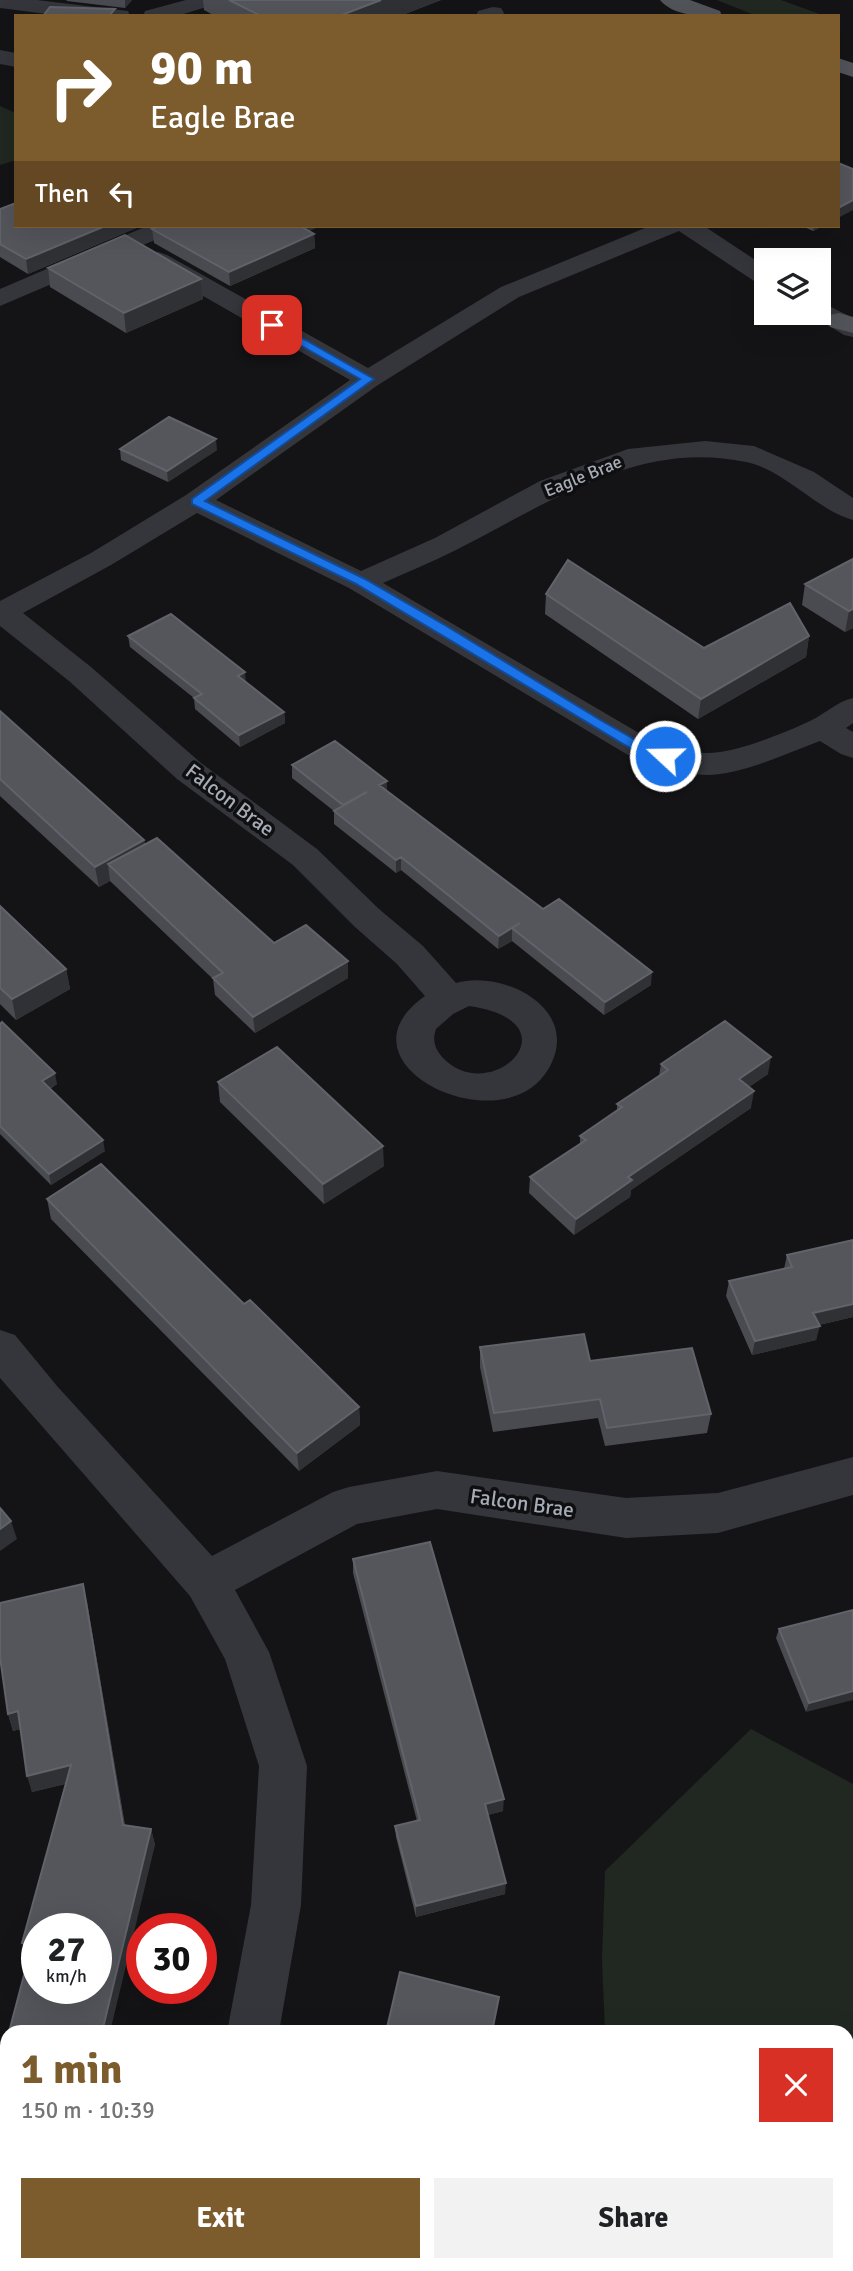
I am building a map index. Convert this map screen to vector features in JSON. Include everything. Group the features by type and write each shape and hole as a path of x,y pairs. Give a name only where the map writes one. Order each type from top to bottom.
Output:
{"main road":[{"path":"671,0 707,14"}],"street":[{"path":"160,14 209,0"},
{"path":"0,2 103,14"},
{"path":"0,298 163,228"},
{"path":"666,228 510,292 368,379 196,501 360,582 645,751 710,764 746,756 823,729 853,708"},
{"path":"691,228 754,270"},
{"path":"129,243 368,379"},
{"name":"Eagle Brae","path":"360,582 445,544 550,488 628,457 705,449 754,454 804,478 853,511"},
{"name":"Falcon Brae","path":"196,501 101,559 1,612 80,674 189,771 305,857 410,955 448,998"},
{"path":"823,729 853,747"},
{"path":"0,1348 42,1399 206,1582 246,1652 283,1766 276,1905 254,2025"},
{"name":"Falcon Brae","path":"206,1582 349,1506 437,1490 626,1518 719,1513 853,1476"}],"shaded area":[{"path":"717,0 781,0 820,14 752,14"},
{"path":"0,106 14,112 14,161 0,165"},
{"path":"751,1729 853,1784 853,2025 605,2025 602,1960 605,1871"}],"building":[{"path":"229,0 381,0 344,14 257,14"},
{"path":"50,7 115,9 111,14 45,14"},
{"path":"840,164 853,169 853,200 840,207"},
{"path":"14,204 14,228 100,228 26,259 0,244 0,209"},
{"path":"304,228 314,234 229,272 152,229"},
{"path":"125,235 201,279 124,313 48,268"},
{"path":"169,417 216,439 167,471 120,449"},
{"path":"853,559 853,609 849,611 805,584"},
{"path":"568,560 704,648 790,603 809,636 701,699 546,594"},
{"path":"171,614 245,672 238,676 284,712 239,735 194,698 202,694 128,636"},
{"path":"0,711 144,840 95,867 0,779"},
{"path":"335,741 387,781 379,785 543,909 559,899 652,972 605,1002 512,928 520,923 499,936 401,857 396,860 334,811 367,792 343,805 292,765"},
{"path":"157,838 274,943 306,925 348,961 253,1017 213,978 223,973 108,864"},
{"path":"0,906 66,969 12,999 0,988"},
{"path":"725,1021 771,1057 739,1079 754,1091 628,1177 632,1180 576,1219 530,1177 586,1140 580,1136 622,1107 617,1104 668,1070 661,1064"},
{"path":"2,1022 55,1073 42,1081 103,1140 49,1174 0,1126"},
{"path":"277,1047 383,1146 323,1184 218,1082"},
{"path":"101,1164 244,1304 250,1300 359,1407 297,1453 47,1199"},
{"path":"853,1240 853,1304 813,1313 820,1326 755,1341 729,1281 792,1267 787,1255"},
{"path":"584,1334 590,1361 692,1348 711,1414 607,1428 600,1399 494,1413 480,1347"},
{"path":"0,1508 11,1521 0,1529"},
{"path":"430,1542 504,1799 485,1804 506,1883 416,1906 395,1826 420,1820 353,1559"},
{"path":"83,1584 123,1825 151,1829 131,1913 126,1913 126,1933 112,1991 112,1913 30,1913 71,1765 27,1776 18,1711 8,1714 0,1657 0,1603"},
{"path":"853,1610 853,1691 809,1703 779,1629"},
{"path":"400,1972 499,1997 493,2025 388,2025"},
{"path":"21,1987 21,2004 109,2004 104,2025 11,2025"}],"route":[{"path":"272,325 368,379 196,501 270,535 360,582 444,629 645,751 665,756"}]}
